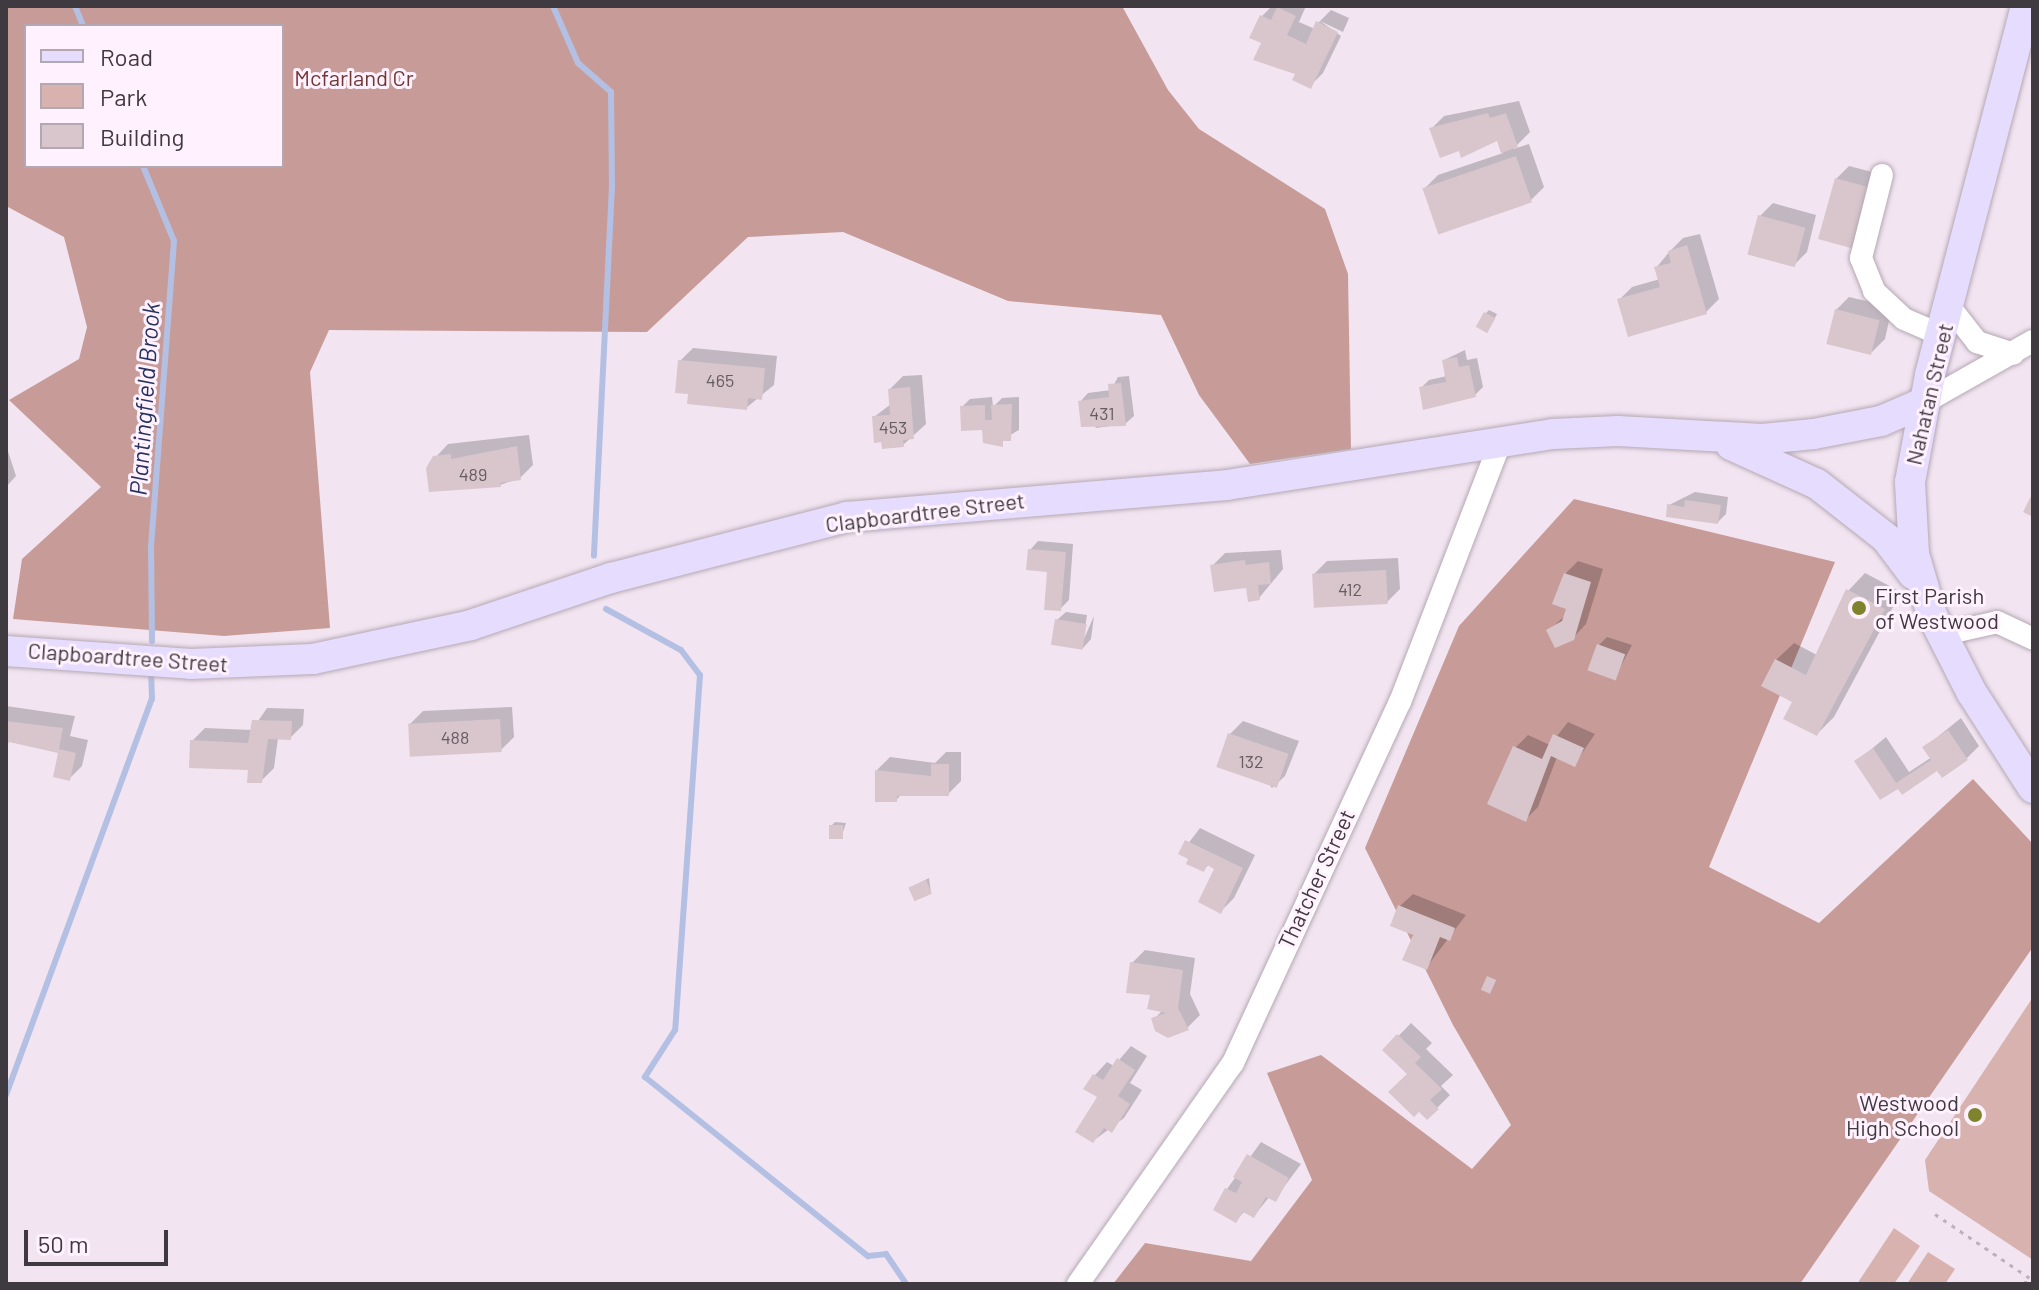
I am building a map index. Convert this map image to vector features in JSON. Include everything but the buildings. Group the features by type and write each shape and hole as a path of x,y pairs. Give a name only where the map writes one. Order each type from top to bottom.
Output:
{"main road":[{"name":"Nahatan Street","path":"2026,6 1925,402 1910,482 1911,532 1923,590 1940,635 2033,788"},
{"name":"Clapboardtree Street","path":"6,651 191,664 313,659 471,625 611,578 847,517 1227,485 1499,445 1553,434 1605,431 1762,439 1837,431 1881,421 1925,402"},
{"name":"Clapboardtree Street","path":"1713,437 1817,484 1886,538 1923,590"}],"street":[{"path":"1882,175 1861,258 1874,291 1904,319 1945,320"},
{"name":"Nahatan Street","path":"1945,320 1977,342 2013,354"},
{"name":"Clapboardtree Street","path":"1925,402 2033,341"},
{"name":"Thatcher Street","path":"1078,1284 1233,1063 1400,702 1499,445"},
{"path":"1940,635 1997,622 2033,639"}],"path":[{"path":"1935,1214 2031,1279 2024,1284"}],"green space":[{"name":"Mcfarland Cr","path":"6,6 1122,6 1168,90 1199,129 1325,209 1348,274 1351,449 1250,464 1199,395 1161,315 1008,301 843,232 748,237 647,332 329,330 310,372 330,628 224,636 13,619 22,559 101,487 9,400 79,359 87,327 64,237 6,206"},
{"path":"1574,499 1835,562 1709,867 1819,923 1973,779 2033,844 2033,947 1800,1284 1113,1284 1145,1243 1251,1261 1312,1180 1267,1073 1321,1055 1472,1169 1511,1125 1453,1025 1365,848 1459,626"},
{"path":"2033,997 2033,1260 1929,1191 1925,1160"},
{"path":"1894,1228 1920,1246 1894,1284 1857,1284"},
{"path":"1928,1252 1955,1269 1945,1284 1907,1284"}],"waterway":[{"name":"Plantingfield Brook","path":"75,6 82,24"},
{"path":"553,6 578,63 611,92 612,186 594,556"},
{"name":"Plantingfield Brook","path":"144,168 174,241 151,545 152,641"},
{"path":"606,609 681,650 700,675 675,1030 645,1077 868,1256 886,1254 906,1284"},
{"name":"Plantingfield Brook","path":"6,1095 152,699 151,670"}],"place":[{"name":"First Parish of Westwood","path":"1859,608"},
{"name":"Westwood High School","path":"1975,1115"}]}
